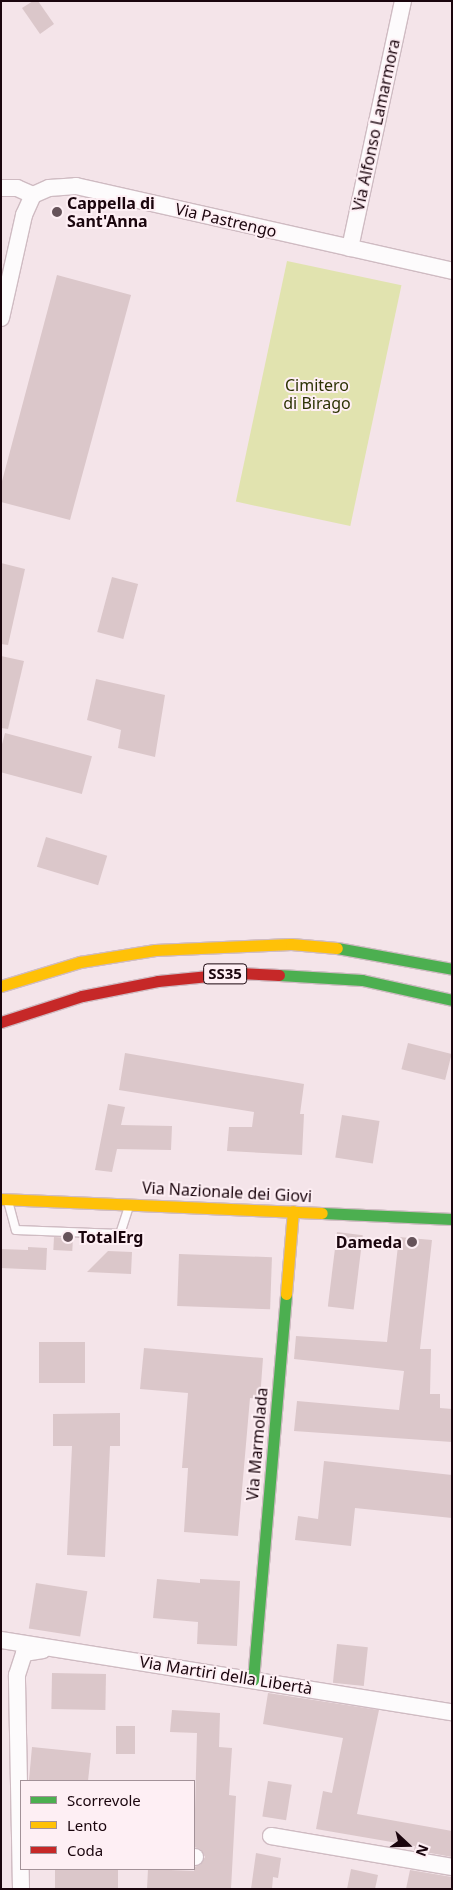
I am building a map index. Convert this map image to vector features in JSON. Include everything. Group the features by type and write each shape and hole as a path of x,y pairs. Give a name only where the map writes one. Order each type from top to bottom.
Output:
{"main road":[{"name":"SS35","path":"1,986 80,962 155,950 227,945 291,944 354,948 452,969"},
{"name":"SS35","path":"1,1022 82,996 158,981 239,973 362,980 452,1000"},
{"name":"Via Nazionale dei Giovi","path":"4,1199 452,1219"},
{"name":"Via Marmolada","path":"253,1680 293,1211"}],"street":[{"name":"Via Alfonso Lamarmora","path":"350,248 403,1"},
{"name":"Via Pastrengo","path":"34,195 49,188 76,186 452,271"},
{"path":"1,188 17,188 34,195 24,215 1,318"},
{"name":"Via Martiri della Libertà","path":"1,1640 45,1649 58,1648 452,1712"},
{"path":"20,1803 17,1675 24,1653 45,1649"},
{"path":"271,1836 452,1867"},
{"path":"21,1870 21,1889"}],"lane":[{"path":"4,1199 16,1230 120,1234 130,1204"}],"green space":[{"name":"Cimitero di Birago","path":"287,261 401,285 350,526 236,502"}],"building":[{"path":"33,1 38,1 54,24 40,34 22,8"},
{"path":"57,275 131,295 70,520 1,502 1,485"},
{"path":"1,563 25,569 8,645 1,644"},
{"path":"112,577 138,584 123,639 97,632"},
{"path":"1,656 24,661 8,729 1,728"},
{"path":"96,679 165,695 155,757 118,748 121,730 87,720"},
{"path":"5,733 92,756 82,794 1,772 1,748"},
{"path":"46,837 107,856 98,885 37,867"},
{"path":"408,1043 452,1054 445,1080 401,1069"},
{"path":"125,1053 304,1084 300,1114 304,1114 302,1155 227,1151 229,1127 252,1127 254,1112 119,1090"},
{"path":"108,1104 125,1107 121,1125 172,1126 171,1150 117,1149 112,1172 95,1170"},
{"path":"342,1115 380,1121 373,1163 335,1157"},
{"path":"337,1232 363,1235 354,1310 328,1306"},
{"path":"54,1237 73,1238 72,1251 53,1250"},
{"path":"399,1237 432,1240 420,1349 431,1349 430,1394 440,1394 440,1408 452,1409 452,1442 294,1431 297,1401 399,1410 404,1371 294,1359 296,1336 387,1342"},
{"path":"28,1247 47,1248 46,1270 1,1268 1,1249 28,1250"},
{"path":"108,1251 132,1252 131,1274 87,1272"},
{"path":"179,1254 272,1257 270,1309 177,1306"},
{"path":"39,1342 85,1342 85,1383 39,1383"},
{"path":"144,1348 263,1358 260,1399 250,1398 238,1536 184,1532 188,1468 182,1468 188,1393 140,1389"},
{"path":"120,1413 120,1446 110,1446 105,1557 67,1555 72,1446 53,1446 53,1414"},
{"path":"324,1461 452,1475 452,1518 355,1508 351,1546 295,1540 298,1516 318,1519"},
{"path":"157,1579 200,1583 200,1579 240,1581 237,1646 197,1644 198,1622 153,1618"},
{"path":"36,1583 87,1591 80,1637 29,1628"},
{"path":"337,1644 368,1647 364,1686 333,1683"},
{"path":"52,1673 106,1674 105,1710 51,1709"},
{"path":"268,1693 379,1710 357,1814 452,1831 452,1857 414,1850 415,1846 316,1829 323,1791 332,1793 343,1738 263,1724"},
{"path":"172,1710 220,1713 219,1747 232,1748 229,1795 236,1796 231,1889 147,1889 148,1870 194,1871 195,1867 200,1865 205,1857 200,1849 195,1847 197,1733 170,1732"},
{"path":"116,1726 135,1726 135,1754 116,1754"},
{"path":"32,1747 91,1753 88,1780 29,1780"},
{"path":"268,1781 292,1785 286,1820 262,1817"},
{"path":"256,1853 281,1858 278,1878 273,1877 272,1889 251,1889"},
{"path":"351,1869 378,1875 375,1889 347,1889"},
{"path":"55,1870 118,1870 118,1889 55,1889"},
{"path":"410,1870 452,1877 452,1889 406,1889"}],"traffic: fast":[{"path":"337,948 452,969"},
{"path":"279,975 362,980 452,1000"},
{"path":"322,1213 452,1219"},
{"path":"253,1680 286,1294"}],"traffic: slow":[{"path":"1,986 80,962 155,950 291,944 337,948"},
{"path":"1,1199 322,1213"},
{"path":"286,1294 293,1211"}],"traffic: jam":[{"path":"1,1022 82,996 158,981 239,973 279,975"}],"place":[{"name":"Cappella di Sant'Anna","path":"57,212"},
{"name":"TotalErg","path":"68,1237"},
{"name":"Dameda","path":"412,1242"}]}
